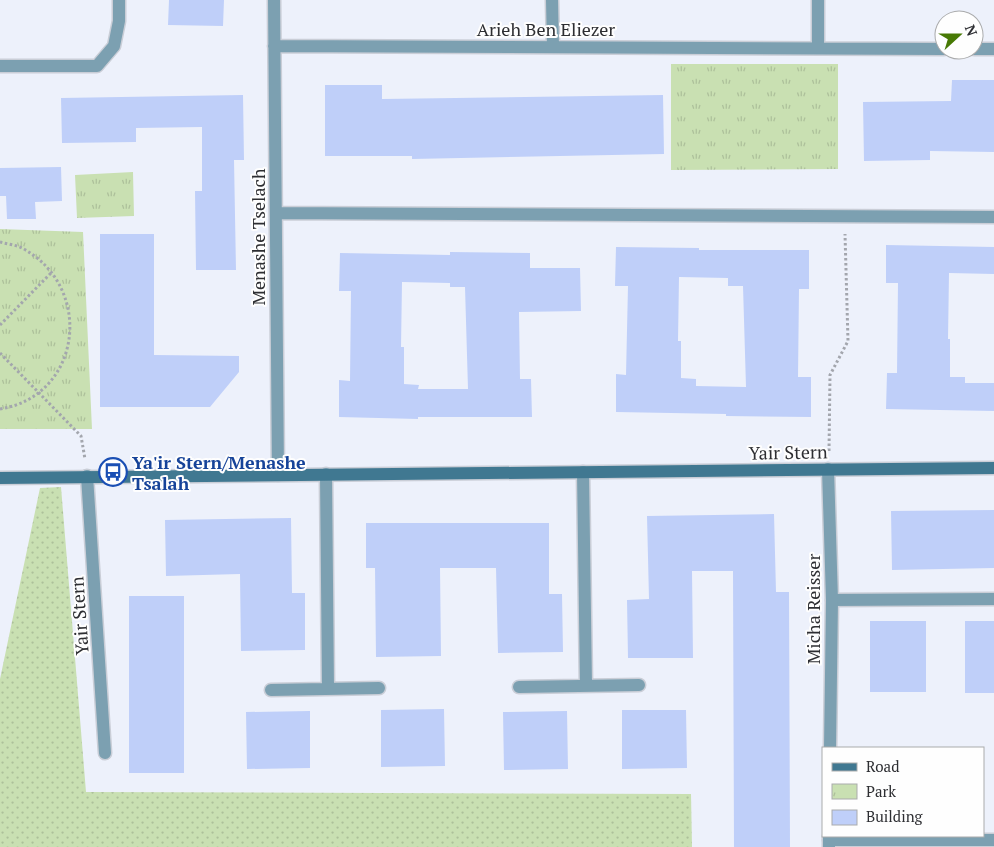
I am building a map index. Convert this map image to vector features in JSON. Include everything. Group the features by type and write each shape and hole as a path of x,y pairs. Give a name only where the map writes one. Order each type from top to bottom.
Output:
{"street":[{"path":"0,66 97,66 114,46 119,21 118,0"},
{"name":"Menashe Tselach","path":"274,0 278,475"},
{"path":"552,0 552,47"},
{"path":"818,0 818,48"},
{"name":"Arieh Ben Eliezer","path":"274,46 934,49"},
{"path":"276,213 994,217"},
{"name":"Yair Stern","path":"1,477 994,468"},
{"name":"Micha Reisser","path":"828,469 832,600 830,747"},
{"path":"583,472 586,686"},
{"path":"326,474 328,689"},
{"name":"Yair Stern","path":"87,476 105,753"},
{"path":"832,600 994,599"},
{"path":"519,686 640,686"},
{"path":"271,690 379,688"},
{"path":"829,841 994,840"}],"path":[{"path":"828,469 830,375 848,341 844,216"},
{"path":"0,242 21,248 46,265 63,289 70,314 69,343 58,371 38,393 12,407 0,409"},
{"path":"0,325 52,273"},
{"path":"0,353 81,436 87,476"}],"green space":[{"path":"671,64 838,64 838,169 671,170"},
{"path":"133,172 134,216 77,218 75,175"},
{"path":"0,229 83,232 92,429 0,429"},
{"path":"61,487 86,792 691,794 692,847 0,847 0,679 40,488"}],"building":[{"path":"169,0 224,0 223,26 168,25"},
{"path":"952,80 994,80 994,152 930,151 930,160 864,161 863,102 951,101"},
{"path":"325,85 382,85 382,99 663,95 664,154 412,159 412,156 325,156"},
{"path":"243,95 244,160 234,160 236,270 196,270 195,191 202,191 202,127 136,128 136,142 62,143 61,98"},
{"path":"61,167 62,201 35,202 36,219 7,219 6,196 0,196 0,168"},
{"path":"100,234 154,234 154,355 239,356 239,372 210,407 100,407"},
{"path":"886,245 994,247 994,274 949,273 948,339 950,339 950,377 965,377 965,383 994,383 994,411 886,409 887,373 897,373 898,283 886,283"},
{"path":"616,247 699,248 699,250 809,250 809,289 799,289 798,377 811,377 811,417 616,412 616,374 626,375 628,286 615,286","holes":["679,277 728,278 728,286 743,286 746,387 696,386 696,379 681,378 681,341 678,341"]},
{"path":"450,252 530,253 530,268 580,268 581,311 519,312 520,379 531,379 532,417 418,417 418,419 339,417 339,380 350,381 351,291 339,291 340,253 450,255","holes":["402,282 450,283 450,287 465,287 468,389 418,389 419,385 404,384 404,347 401,347"]},
{"path":"994,510 994,568 892,570 891,511"},
{"path":"774,514 776,592 789,592 790,847 734,847 733,571 692,571 693,658 628,658 627,600 649,599 647,516"},
{"path":"291,518 292,593 305,593 305,650 241,651 240,574 166,576 165,520"},
{"path":"366,523 549,523 549,594 562,594 563,652 498,653 496,568 440,568 441,656 376,657 375,568 366,568"},
{"path":"129,596 184,596 184,773 129,773"},
{"path":"870,621 926,621 926,692 870,692"},
{"path":"965,621 994,621 994,693 965,693"},
{"path":"444,709 445,766 381,767 381,710"},
{"path":"622,710 686,710 687,768 622,769"},
{"path":"310,711 310,768 247,769 246,712"},
{"path":"567,711 568,769 504,770 503,712"}],"place":[{"name":"Ya'ir Stern/Menashe Tsalah","path":"113,472"}]}
